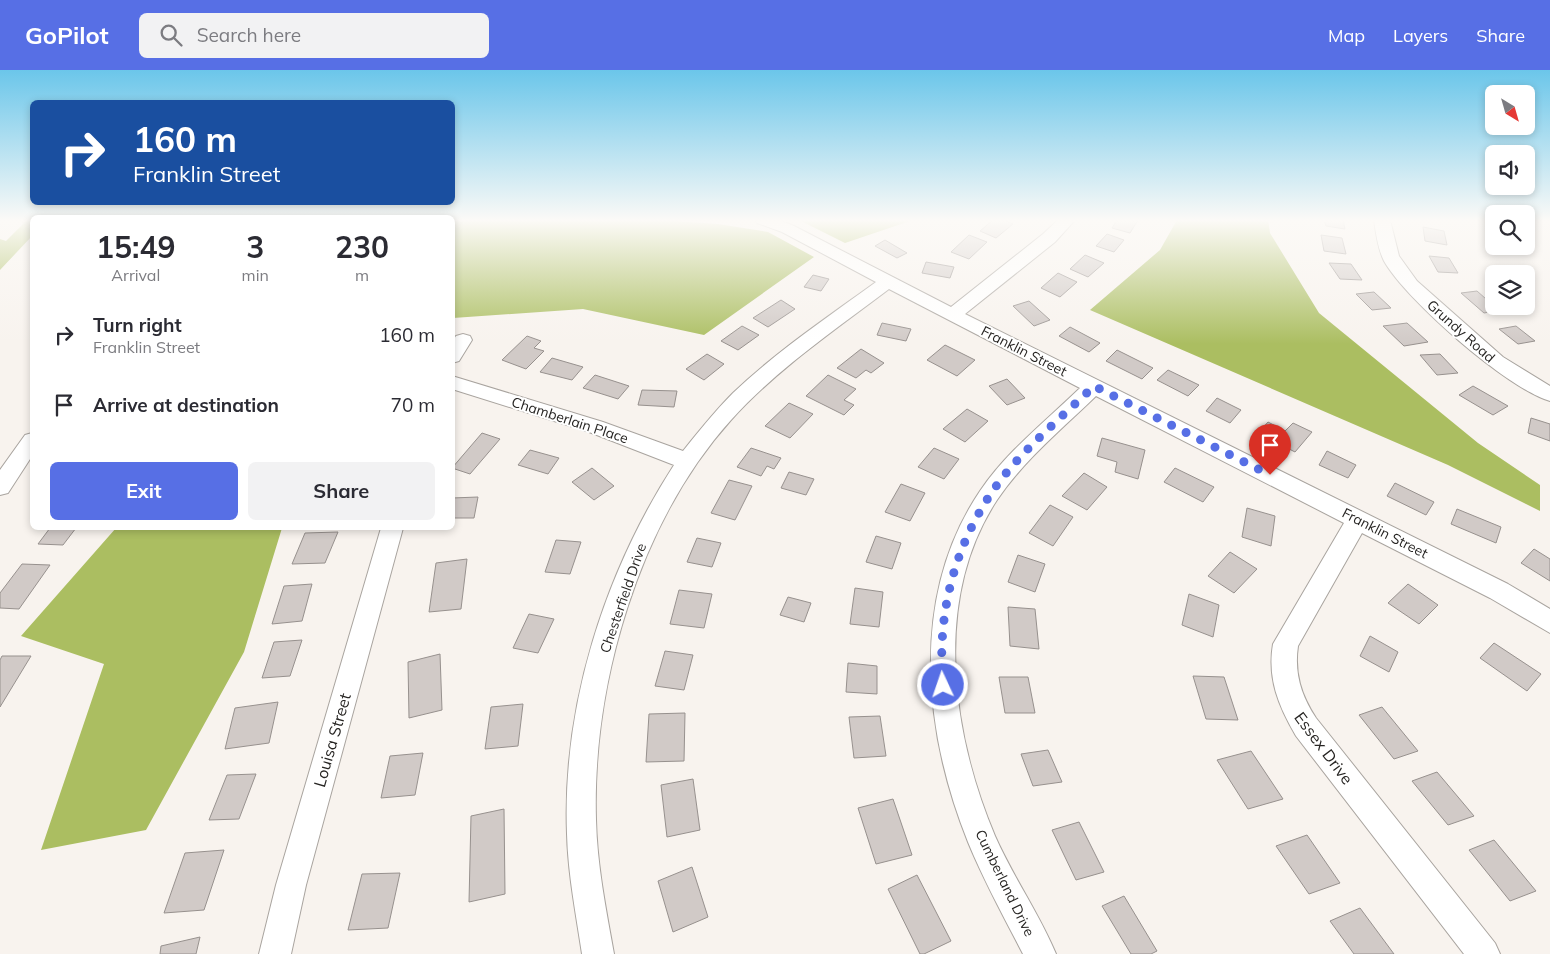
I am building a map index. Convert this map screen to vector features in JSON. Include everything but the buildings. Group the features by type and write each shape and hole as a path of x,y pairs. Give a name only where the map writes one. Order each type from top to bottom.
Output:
{"street":[{"name":"Franklin Street","path":"849,261 1499,591 1550,622"},
{"path":"952,315 1020,261"},
{"name":"Grundy Road","path":"1394,261 1419,294 1499,365 1525,382 1550,394"},
{"name":"Chesterfield Drive","path":"598,954 585,870 582,819 583,760 590,706 602,656 624,588 645,536 669,489 687,461 722,417 751,387 782,360 888,282"},
{"path":"455,352 463,340"},
{"name":"Chamberlain Place","path":"455,383 596,427 687,461"},
{"name":"Cumberland Drive","path":"1040,954 982,840 956,765 946,716 942,670 942,636 947,596 957,559 971,526 988,497 1008,470 1094,386"},
{"path":"0,487 30,443"},
{"name":"Essex Drive","path":"1358,520 1286,644 1283,658 1283,676 1287,693 1306,727 1484,954"},
{"name":"Louisa Street","path":"275,954 291,885 391,530"}],"green space":[{"path":"0,261 8,261 0,270"},
{"path":"455,261 808,261 704,335 583,309 455,318"},
{"path":"1147,261 1287,261 1319,313 1478,443 1540,485 1540,511 1448,465 1090,310"},
{"path":"114,530 281,530 244,652 146,830 41,850 104,664 21,636"}],"route":[{"path":"943,685 942,636 947,596 957,559 971,526 988,497 1008,470 1094,386 1270,475"}]}
